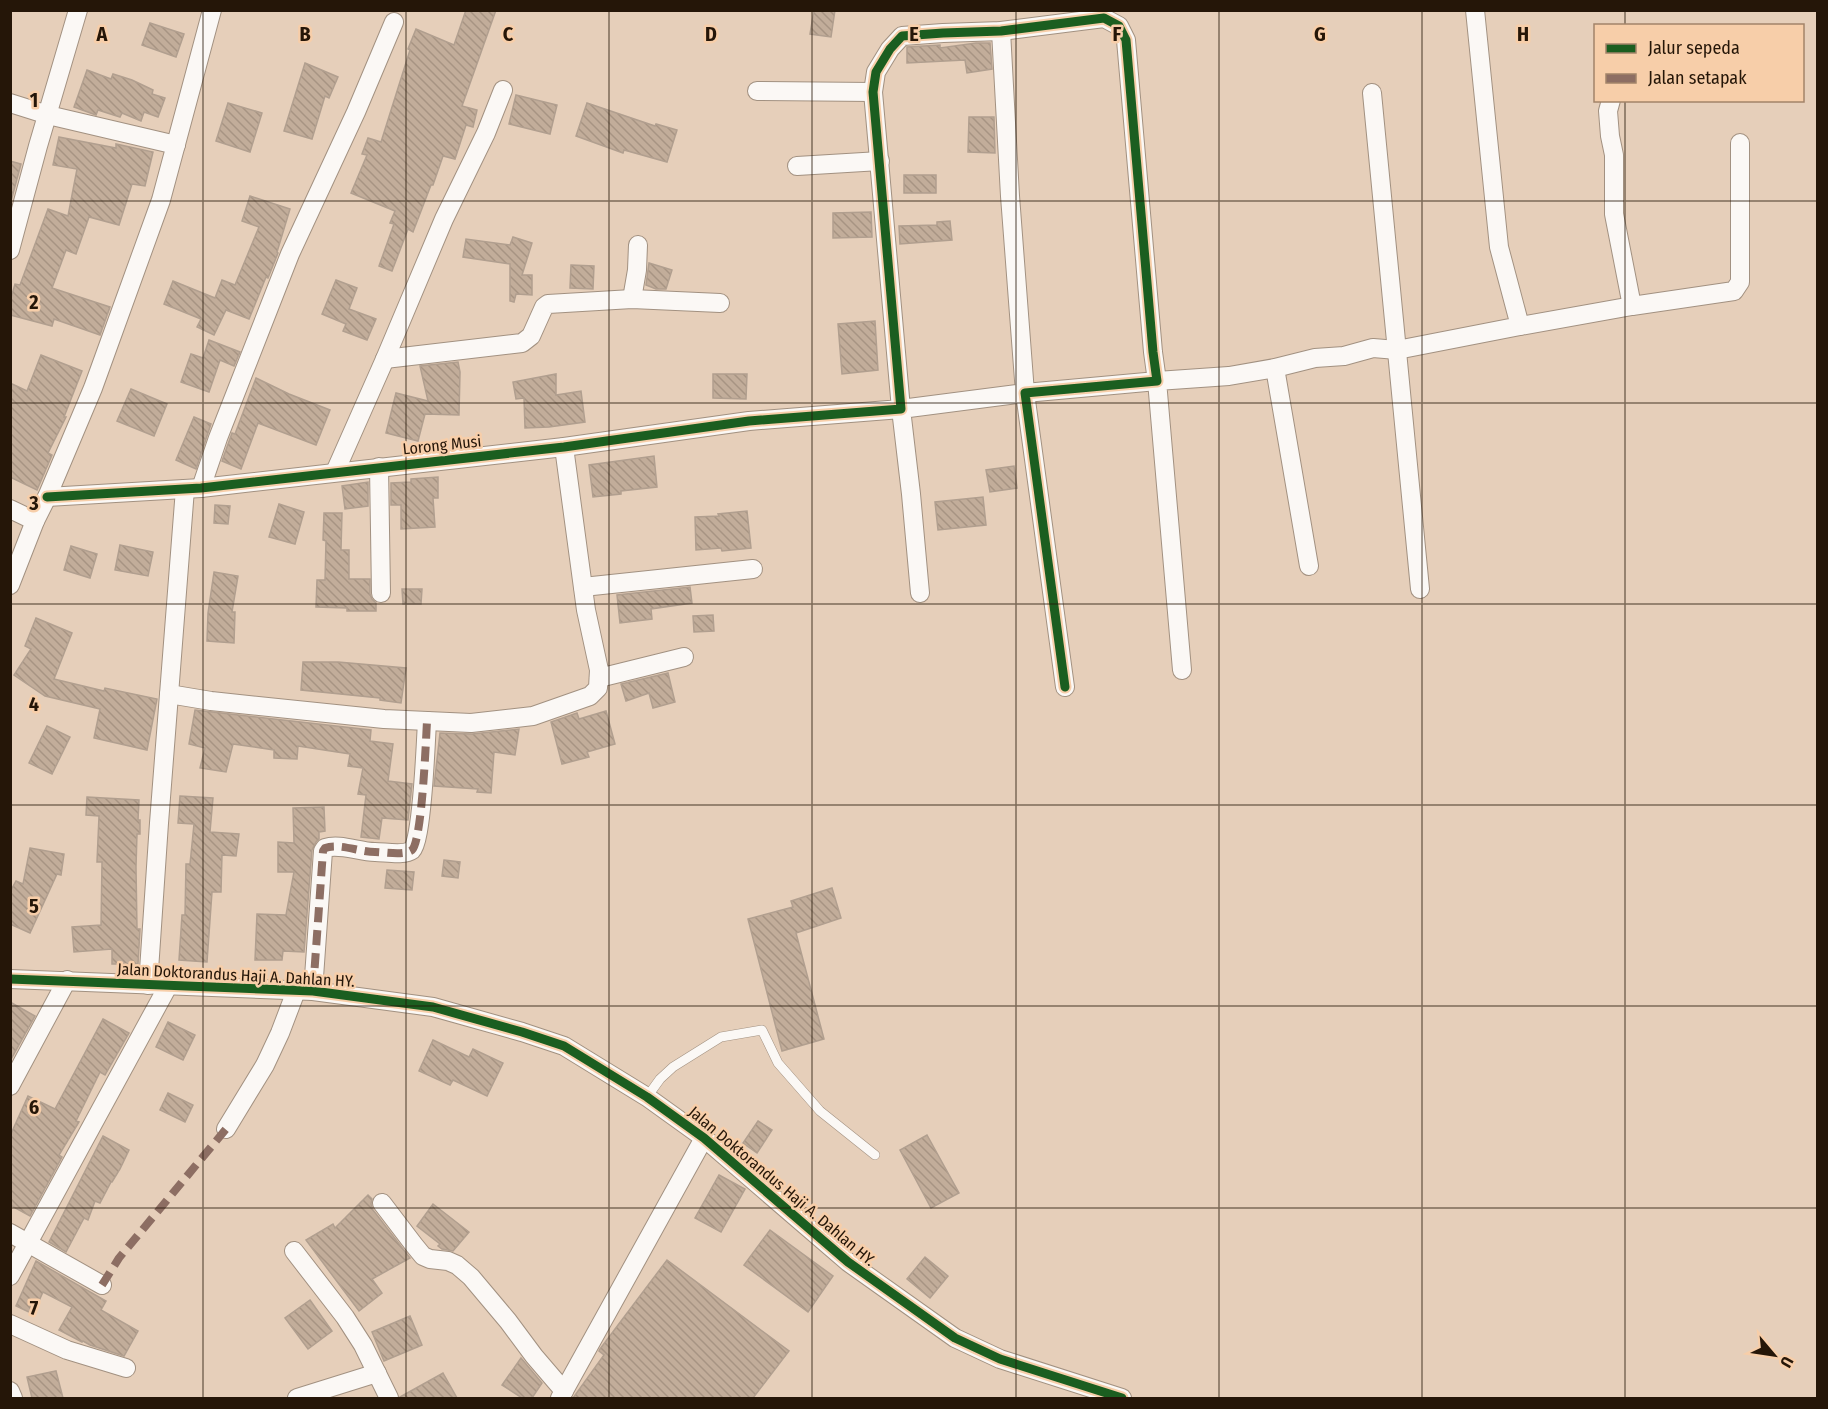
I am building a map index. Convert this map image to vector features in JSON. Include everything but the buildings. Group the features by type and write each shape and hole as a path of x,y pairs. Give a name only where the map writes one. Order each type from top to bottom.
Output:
{"street":[{"path":"10,250 78,10"},
{"path":"10,585 35,521 93,388 161,200 212,10"},
{"path":"1475,10 1499,247 1520,326"},
{"path":"920,593 873,92 876,72 890,49 902,36 1001,31 1104,18 1119,26 1126,40 1182,670"},
{"path":"148,985 169,693 193,489 218,438 290,254 356,112 394,22"},
{"path":"1001,31 1010,196 1025,393 1065,687"},
{"path":"335,472 444,219 486,133 503,90"},
{"path":"757,91 873,92"},
{"path":"1372,93 1420,589"},
{"path":"1610,102 1608,111 1614,155 1614,214 1632,306"},
{"path":"10,103 48,115 176,145"},
{"name":"Lorong Musi","path":"47,497 193,489 564,447 749,421 901,409 1025,393 1229,376 1315,358 1344,356 1373,348 1397,350 1632,306 1734,291 1740,282 1740,143"},
{"path":"797,166 880,161"},
{"path":"632,299 638,245"},
{"path":"385,359 522,343 531,336 546,304 632,299 720,303"},
{"path":"1275,368 1309,566"},
{"path":"169,693 212,701 384,719 471,723 533,716 590,696 598,688 599,678 564,447"},
{"path":"379,468 381,593"},
{"path":"10,509 35,521"},
{"path":"584,587 753,569"},
{"path":"599,678 684,657"},
{"path":"226,1129 265,1065 304,991 323,851 331,846 371,852 405,852 412,849 416,843 427,721"},
{"name":"Jalan Doktorandus Haji A. Dahlan HY.","path":"10,979 304,991 433,1007 564,1046 647,1097 704,1138 848,1262 955,1338 1000,1359 1122,1398"},
{"path":"10,1086 67,980"},
{"path":"10,1276 168,986"},
{"path":"382,1203 423,1256 457,1265 471,1277 562,1395 704,1138"},
{"path":"10,1233 102,1285"},
{"path":"294,1251 328,1292 345,1317 363,1345 389,1398"},
{"path":"10,1324 67,1350 126,1368"},
{"path":"297,1398 376,1373"},
{"path":"10,1390 14,1398"}],"lane":[{"path":"647,1097 660,1079 673,1067 721,1037 762,1030 778,1063 820,1111 875,1155"}],"marked path":[{"path":"313,991 323,851 331,847 394,853 412,850 421,810 427,721"},
{"path":"102,1285 119,1258 226,1129"}],"cycle path":[{"path":"47,497 201,488 564,447 749,421 901,409 873,92 876,72 890,49 902,36 1001,31 1104,18 1119,26 1126,40 1157,381 1025,393 1065,687"},
{"path":"10,979 313,991 433,1007 564,1046 647,1097 704,1138 848,1262 955,1338 1000,1359 1122,1398"}]}
